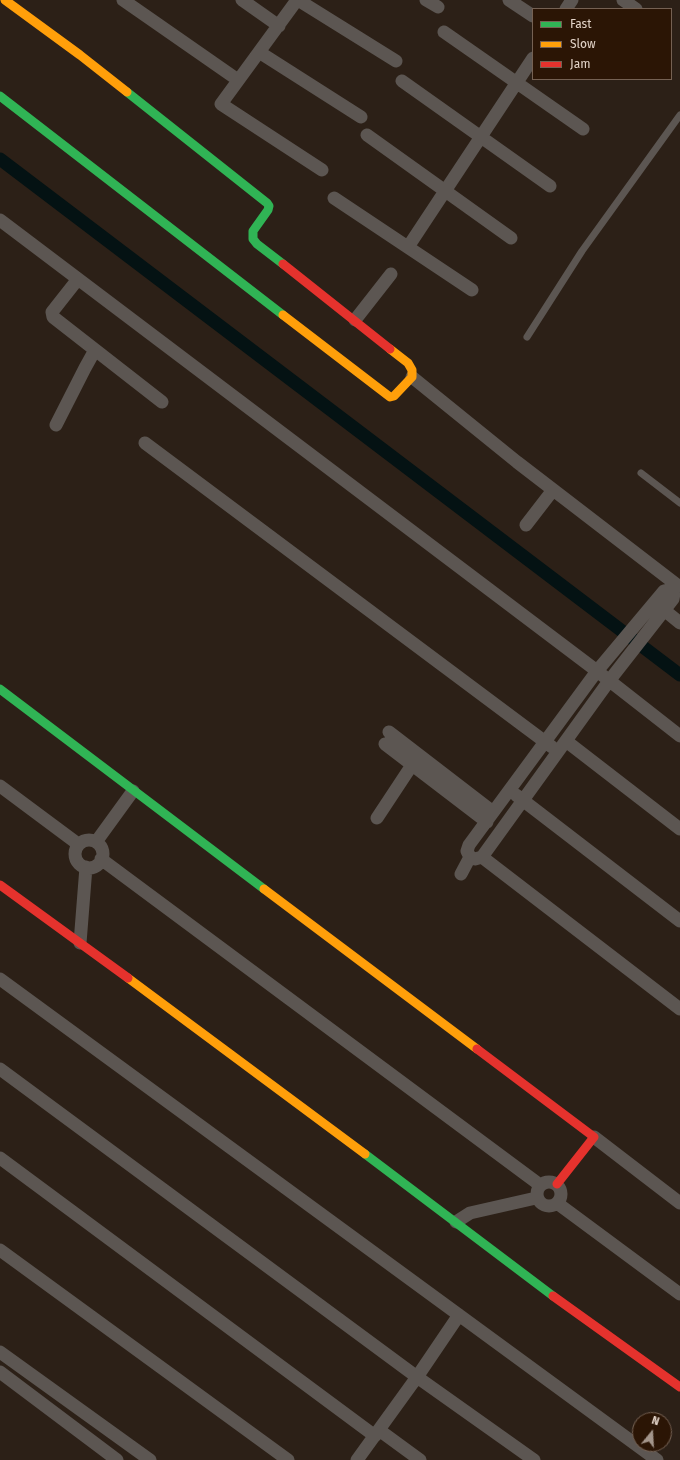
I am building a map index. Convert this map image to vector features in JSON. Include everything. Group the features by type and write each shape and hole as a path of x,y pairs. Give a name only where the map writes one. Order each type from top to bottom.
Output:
{"street":[{"path":"0,96 386,395 390,397 394,396 412,377 412,370 408,363 253,239 253,231 268,210 269,206 267,203 80,55 5,0"},
{"path":"123,0 238,80"},
{"path":"242,0 279,26"},
{"path":"322,170 220,104 298,0 396,61"},
{"path":"426,0 438,7"},
{"path":"510,0 532,15"},
{"path":"623,0 635,8"},
{"path":"444,32 583,129"},
{"path":"259,52 361,117"},
{"path":"408,247 532,59"},
{"path":"402,81 550,186"},
{"path":"367,135 511,238"},
{"path":"334,198 472,290"},
{"path":"0,220 597,671 680,736"},
{"path":"354,320 391,274"},
{"path":"78,280 52,314 95,350 162,402"},
{"path":"56,425 95,350"},
{"path":"412,377 553,490 678,585 664,591 659,606 649,619 622,664 523,800 461,874"},
{"path":"145,443 545,742 562,746 680,829"},
{"path":"526,525 553,490"},
{"path":"659,606 680,623"},
{"path":"649,619 610,655 597,671 469,845 467,851 680,1009"},
{"path":"0,689 680,1203"},
{"path":"387,738 490,817 412,765 387,738"},
{"path":"376,818 412,765"},
{"path":"0,786 78,844"},
{"path":"509,790 680,920"},
{"path":"96,842 133,791"},
{"path":"87,840 96,842 102,850 101,859 95,866 86,867 81,865 75,858 78,844 87,840"},
{"path":"101,859 538,1191 541,1204 545,1206 554,1206 561,1196 561,1191 556,1184 548,1182 538,1191 470,1213 456,1222"},
{"path":"80,943 86,867"},
{"path":"0,885 456,1222 546,1291 680,1387"},
{"path":"0,979 657,1460"},
{"path":"0,1069 417,1377 534,1460"},
{"path":"556,1184 594,1137"},
{"path":"0,1158 377,1433 420,1460"},
{"path":"557,1203 680,1294"},
{"path":"0,1250 288,1460"},
{"path":"357,1460 417,1377 459,1315"},
{"path":"0,1352 150,1460"},
{"path":"0,1372 117,1460"},
{"path":"18,1386 28,1372"}],"lane":[{"path":"527,337 582,251 680,114"},
{"path":"641,472 680,503"}],"waterway":[{"path":"0,159 680,675"}],"traffic: fast":[{"path":"127,92 267,203 269,206 268,210 253,231 253,239 257,244 283,264"},
{"path":"0,96 283,315"},
{"path":"0,689 264,889"},
{"path":"365,1154 553,1296"}],"traffic: slow":[{"path":"5,0 80,55 127,92"},
{"path":"283,315 390,397 394,396 412,377 412,370 408,363 390,349"},
{"path":"264,889 477,1049"},
{"path":"128,978 365,1154"}],"traffic: jam":[{"path":"283,264 390,349"},
{"path":"0,885 128,978"},
{"path":"477,1049 594,1137 557,1184"},
{"path":"553,1296 680,1387"}]}
